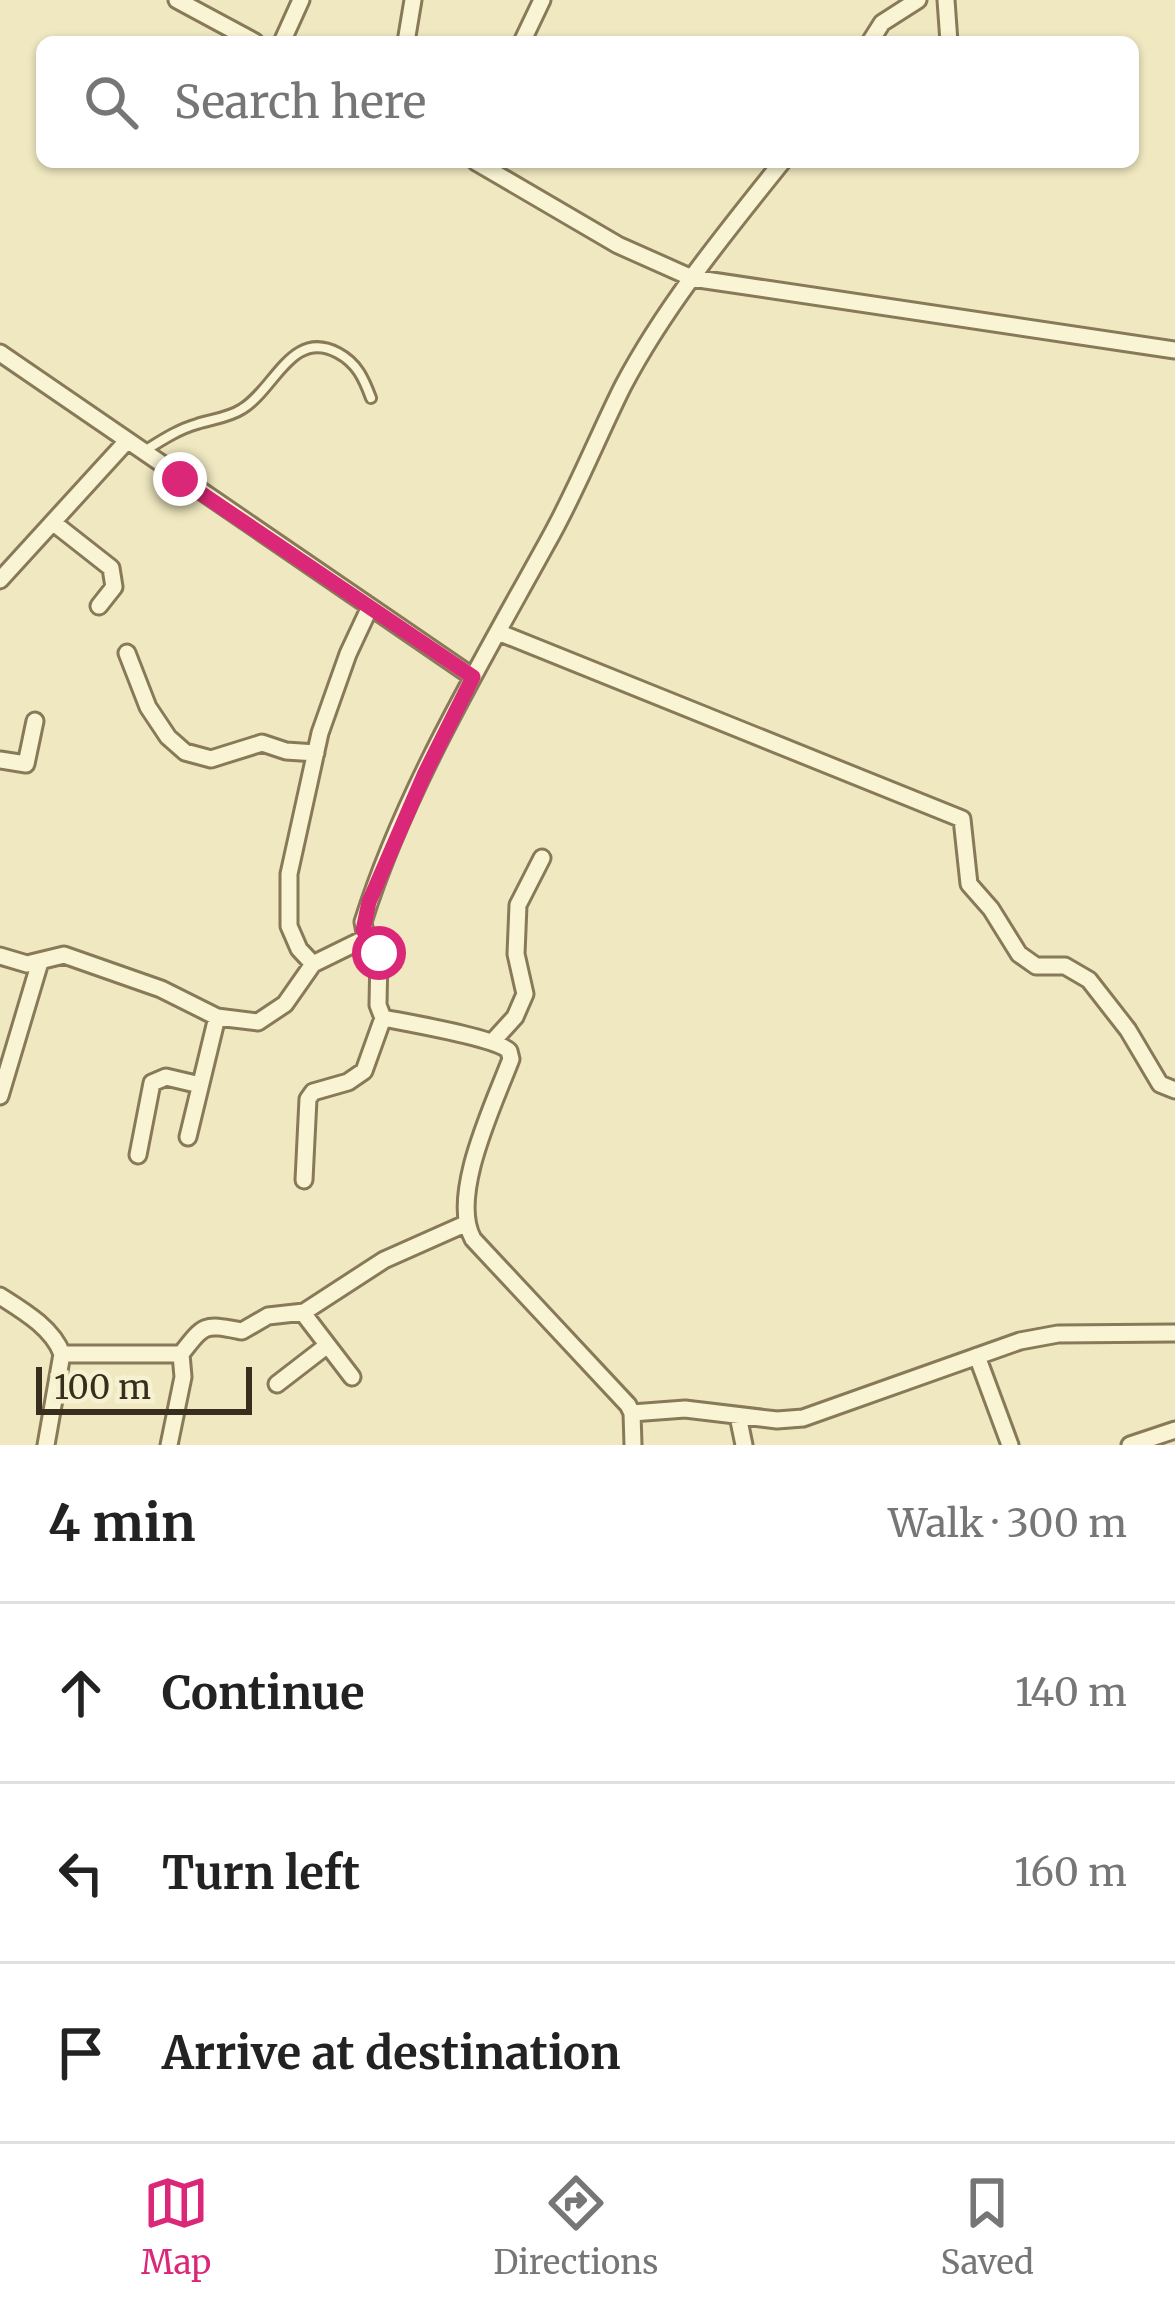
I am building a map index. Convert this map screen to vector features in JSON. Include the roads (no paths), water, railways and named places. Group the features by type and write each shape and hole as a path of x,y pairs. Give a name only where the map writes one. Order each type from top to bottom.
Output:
{"street":[{"path":"178,0 244,36"},
{"path":"285,36 301,0"},
{"path":"407,36 413,0"},
{"path":"525,36 542,0"},
{"path":"874,36 882,23 916,0"},
{"path":"946,0 949,36"},
{"path":"304,1180 308,1099 313,1091 364,1071 383,1018 378,1005 379,953 366,938 363,922 425,773 566,509 625,383 692,278 777,168"},
{"path":"505,169 618,245 692,278 1175,350"},
{"path":"0,353 473,677"},
{"path":"0,580 126,442"},
{"path":"55,524 104,559 115,574 114,586 99,606"},
{"path":"314,964 293,939 288,898 292,856 316,753 344,666 369,609"},
{"path":"498,632 962,819 968,884 991,909 1019,955 1036,966 1077,970 1102,994 1160,1084 1175,1090"},
{"path":"127,653 148,706 168,737 185,752 211,759 262,743 316,753"},
{"path":"0,760 26,764 34,721"},
{"path":"494,1040 515,1017 525,994 516,954 518,905 542,858"},
{"path":"0,956 27,964 64,955 79,959 161,989 217,1017 245,1022 268,1018 286,1004 314,964 366,938"},
{"path":"0,1096 40,962"},
{"path":"188,1137 217,1017"},
{"path":"383,1018 504,1045 511,1059 473,1168 465,1224 473,1239 620,1396 632,1413 633,1445"},
{"path":"138,1155 152,1083 166,1077 200,1085"},
{"path":"170,1445 183,1377 181,1354 202,1328 242,1331 268,1316 303,1312 384,1260 465,1224"},
{"path":"0,1296 50,1333 62,1354 46,1445"},
{"path":"303,1312 352,1377"},
{"path":"632,1413 685,1408 777,1420 803,1418 977,1356 1058,1334 1175,1333"},
{"path":"277,1384 326,1347"},
{"path":"62,1354 181,1354"},
{"path":"977,1356 1010,1445"},
{"path":"739,1416 744,1445"},
{"path":"1130,1445 1175,1430"}],"lane":[{"path":"142,453 189,426 247,406 288,361 311,346 323,346 350,360 371,398"}]}
